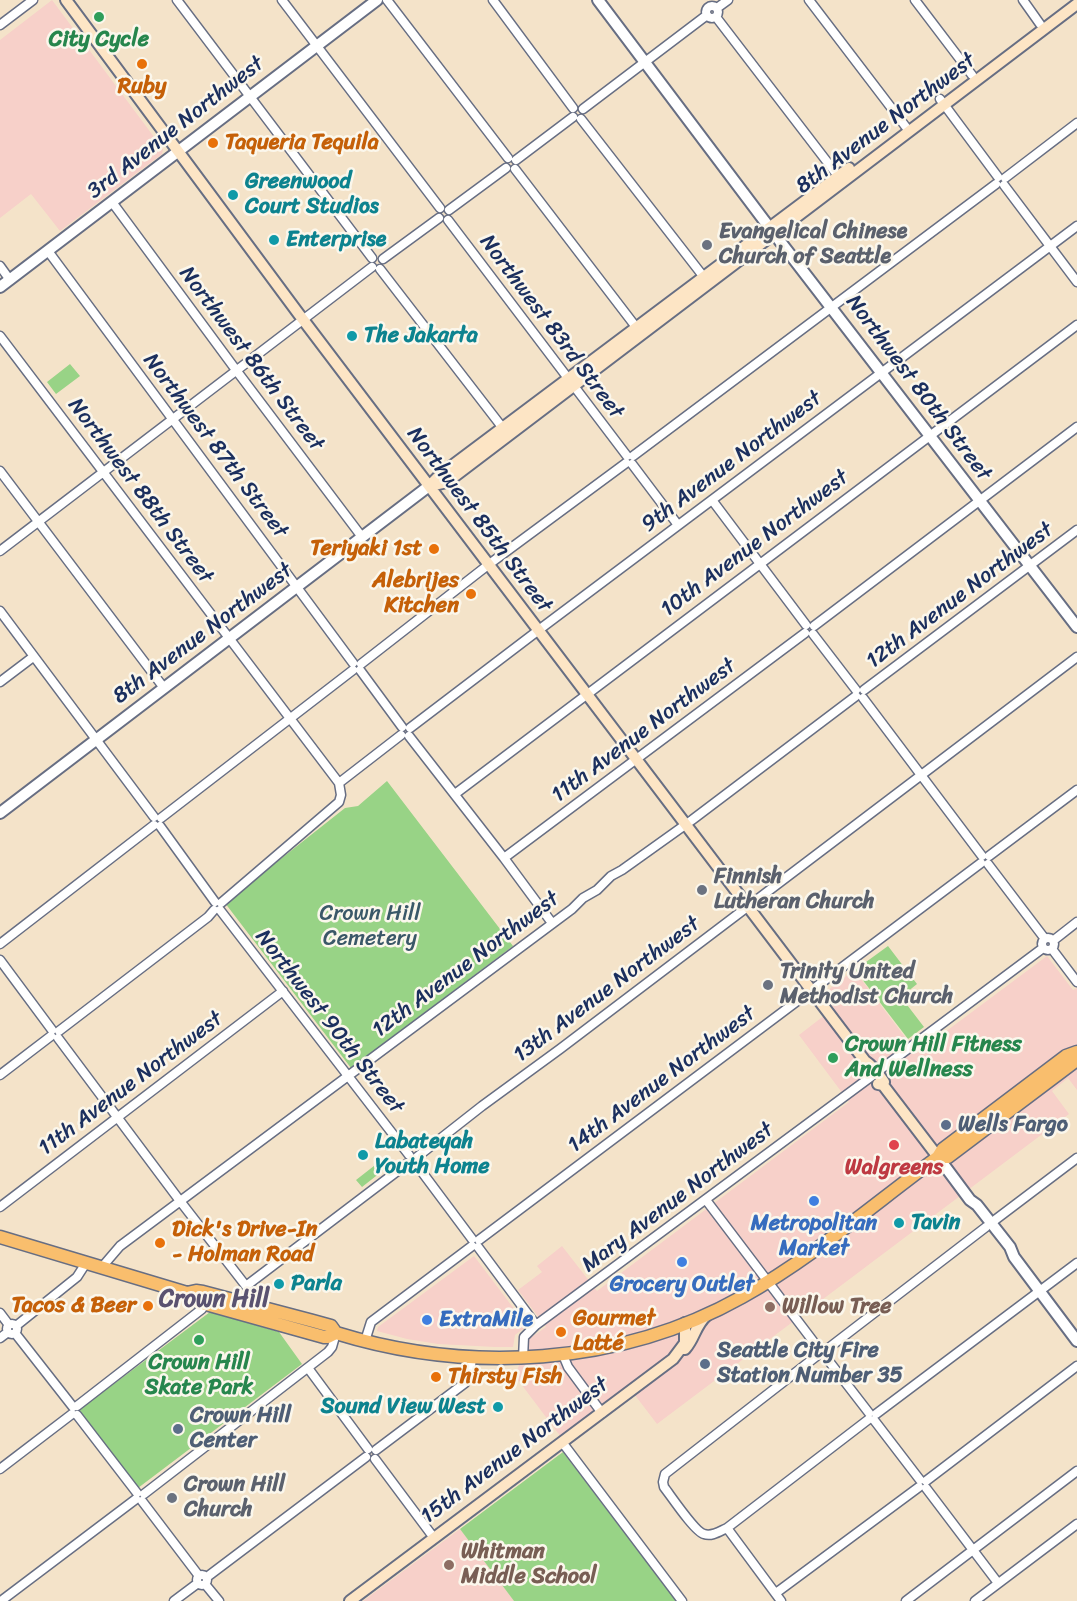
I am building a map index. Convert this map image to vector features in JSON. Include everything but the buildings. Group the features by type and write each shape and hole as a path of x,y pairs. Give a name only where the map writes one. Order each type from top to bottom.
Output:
{"main road":[{"name":"Northwest 85th Street","path":"66,0 302,320 865,1061 866,1069 884,1082 883,1085 938,1157"},
{"name":"8th Avenue Northwest","path":"941,102 972,75 1072,0"},
{"name":"8th Avenue Northwest","path":"429,486 502,427 571,382 941,102 1077,4"},
{"name":"8th Avenue Northwest","path":"429,486 447,482 636,327 703,276 772,230 838,176 907,128"},
{"path":"0,1237 187,1293 199,1291 240,1301 331,1326 336,1333 413,1352 472,1358 563,1355 632,1341 685,1323 742,1297 768,1282 808,1255 938,1157 943,1149 1066,1056 1077,1054"},
{"path":"938,1157 948,1157 1074,1062 1077,1054"},
{"path":"1042,1086 1042,1082 1053,1071 1054,1065"},
{"path":"187,1293 195,1301 324,1337 336,1333"},
{"name":"15th Avenue Northwest","path":"350,1601 674,1359 688,1347 699,1322 707,1314"},
{"path":"674,1359 685,1342 685,1323"}],"street":[{"path":"0,25 33,0"},
{"path":"177,0 375,265 502,427"},
{"name":"Northwest 83rd Street","path":"282,0 678,525"},
{"name":"3rd Avenue Northwest","path":"0,287 377,0"},
{"path":"387,0 636,327"},
{"path":"493,0 576,115 703,276"},
{"name":"Northwest 80th Street","path":"598,0 1077,627"},
{"path":"0,550 375,265 378,256 383,259 576,115 579,106 583,109 711,9 728,0"},
{"path":"809,0 907,128"},
{"path":"915,0 972,75"},
{"path":"1023,0 1040,24"},
{"path":"711,9 838,176"},
{"path":"941,102 1077,282"},
{"path":"0,944 488,565 1077,123"},
{"name":"Northwest 86th Street","path":"112,202 362,537"},
{"name":"9th Avenue Northwest","path":"339,783 538,630 1077,226"},
{"name":"Northwest 87th Street","path":"48,251 297,587 552,923"},
{"path":"0,267 10,280"},
{"name":"10th Avenue Northwest","path":"455,794 1077,325"},
{"name":"Northwest 88th Street","path":"0,336 339,783"},
{"name":"11th Avenue Northwest","path":"504,858 1077,427"},
{"path":"0,471 164,688"},
{"name":"8th Avenue Northwest","path":"0,813 429,486"},
{"path":"712,500 1077,982"},
{"name":"12th Avenue Northwest","path":"102,1267 120,1246 572,909 611,876 685,825 1077,530"},
{"name":"Northwest 90th Street","path":"0,611 218,906 536,1325"},
{"path":"0,682 33,657"},
{"name":"13th Avenue Northwest","path":"246,1286 1077,657"},
{"path":"0,1075 207,917 339,802 341,795 339,783"},
{"name":"14th Avenue Northwest","path":"365,1341 370,1322 1077,789"},
{"name":"Mary Avenue Northwest","path":"523,1358 524,1337 536,1325 1077,922"},
{"path":"0,960 246,1286 240,1301"},
{"name":"11th Avenue Northwest","path":"0,1207 283,991"},
{"name":"Northwest 85th Street","path":"938,1157 970,1200 977,1204 989,1225 1010,1247 1014,1257 1077,1341"},
{"path":"1077,1158 667,1472 664,1487 702,1534 711,1535 727,1527 1077,1263"},
{"path":"706,1200 998,1583"},
{"path":"0,1338 77,1277 86,1263"},
{"path":"0,1469 202,1309 205,1304"},
{"path":"0,1312 219,1601"},
{"path":"1,1601 308,1368 330,1349 336,1333"},
{"path":"563,1355 568,1367 602,1413"},
{"path":"174,1601 465,1383 470,1374 472,1358"},
{"path":"727,1527 778,1597 1077,1366"},
{"path":"308,1368 434,1538"},
{"path":"562,1443 682,1601"},
{"path":"906,1601 1077,1471"},
{"path":"975,1601 1077,1524"}],"shaded area":[{"path":"52,0 163,149 162,154 60,231 31,194 0,218 0,40"},
{"path":"1047,956 1073,990 1077,988 1077,1090 1068,1078 1052,1091 1069,1114 657,1424 631,1390 564,1441 515,1376 529,1339 546,1327 518,1290 542,1272 537,1266 562,1246 597,1291 849,1102 799,1035 834,1008 823,994 854,970 917,1053"},
{"path":"474,1256 527,1326 515,1335 513,1347 438,1344 377,1331 378,1327"},
{"name":"Whitman Middle School","path":"460,1529 514,1601 363,1601"}],"green space":[{"path":"70,364 80,376 56,394 47,382"},
{"name":"Crown Hill Cemetery","path":"387,781 513,946 351,1068 225,903 345,808 358,806"},
{"path":"888,946 917,984 901,997 924,1027 908,1039 855,970"},
{"path":"379,1162 385,1169 362,1187 356,1180"},
{"path":"210,1312 279,1332 302,1364 138,1488 79,1410"},
{"path":"563,1452 676,1601 514,1601 460,1529"}],"place":[{"name":"City Cycle","path":"99,17"},
{"name":"Ruby","path":"142,64"},
{"name":"Taqueria Tequila","path":"213,143"},
{"name":"Greenwood Court Studios","path":"233,195"},
{"name":"Enterprise","path":"274,240"},
{"name":"Evangelical Chinese Church of Seattle","path":"707,245"},
{"name":"The Jakarta","path":"352,336"},
{"name":"Teriyaki 1st","path":"434,549"},
{"name":"Alebrijes Kitchen","path":"471,594"},
{"name":"Finnish Lutheran Church","path":"702,890"},
{"name":"Trinity United Methodist Church","path":"768,985"},
{"name":"Crown Hill Fitness And Wellness","path":"833,1058"},
{"name":"Wells Fargo","path":"946,1125"},
{"name":"Walgreens","path":"894,1145"},
{"name":"Labateyah Youth Home","path":"363,1155"},
{"name":"Metropolitan Market","path":"814,1201"},
{"name":"Tavin","path":"899,1223"},
{"name":"Dick's Drive-In - Holman Road","path":"160,1243"},
{"name":"Grocery Outlet","path":"682,1262"},
{"name":"Parla","path":"279,1284"},
{"name":"Tacos & Beer","path":"148,1306"},
{"name":"Willow Tree","path":"770,1307"},
{"name":"ExtraMile","path":"427,1320"},
{"name":"Gourmet Latté","path":"561,1332"},
{"name":"Crown Hill Skate Park","path":"199,1340"},
{"name":"Seattle City Fire Station Number 35","path":"705,1364"},
{"name":"Thirsty Fish","path":"436,1377"},
{"name":"Sound View West","path":"498,1407"},
{"name":"Crown Hill Center","path":"178,1429"},
{"name":"Crown Hill Church","path":"172,1498"},
{"name":"Whitman Middle School","path":"449,1565"}],"district":[{"name":"Crown Hill","path":"214,1300"}]}
